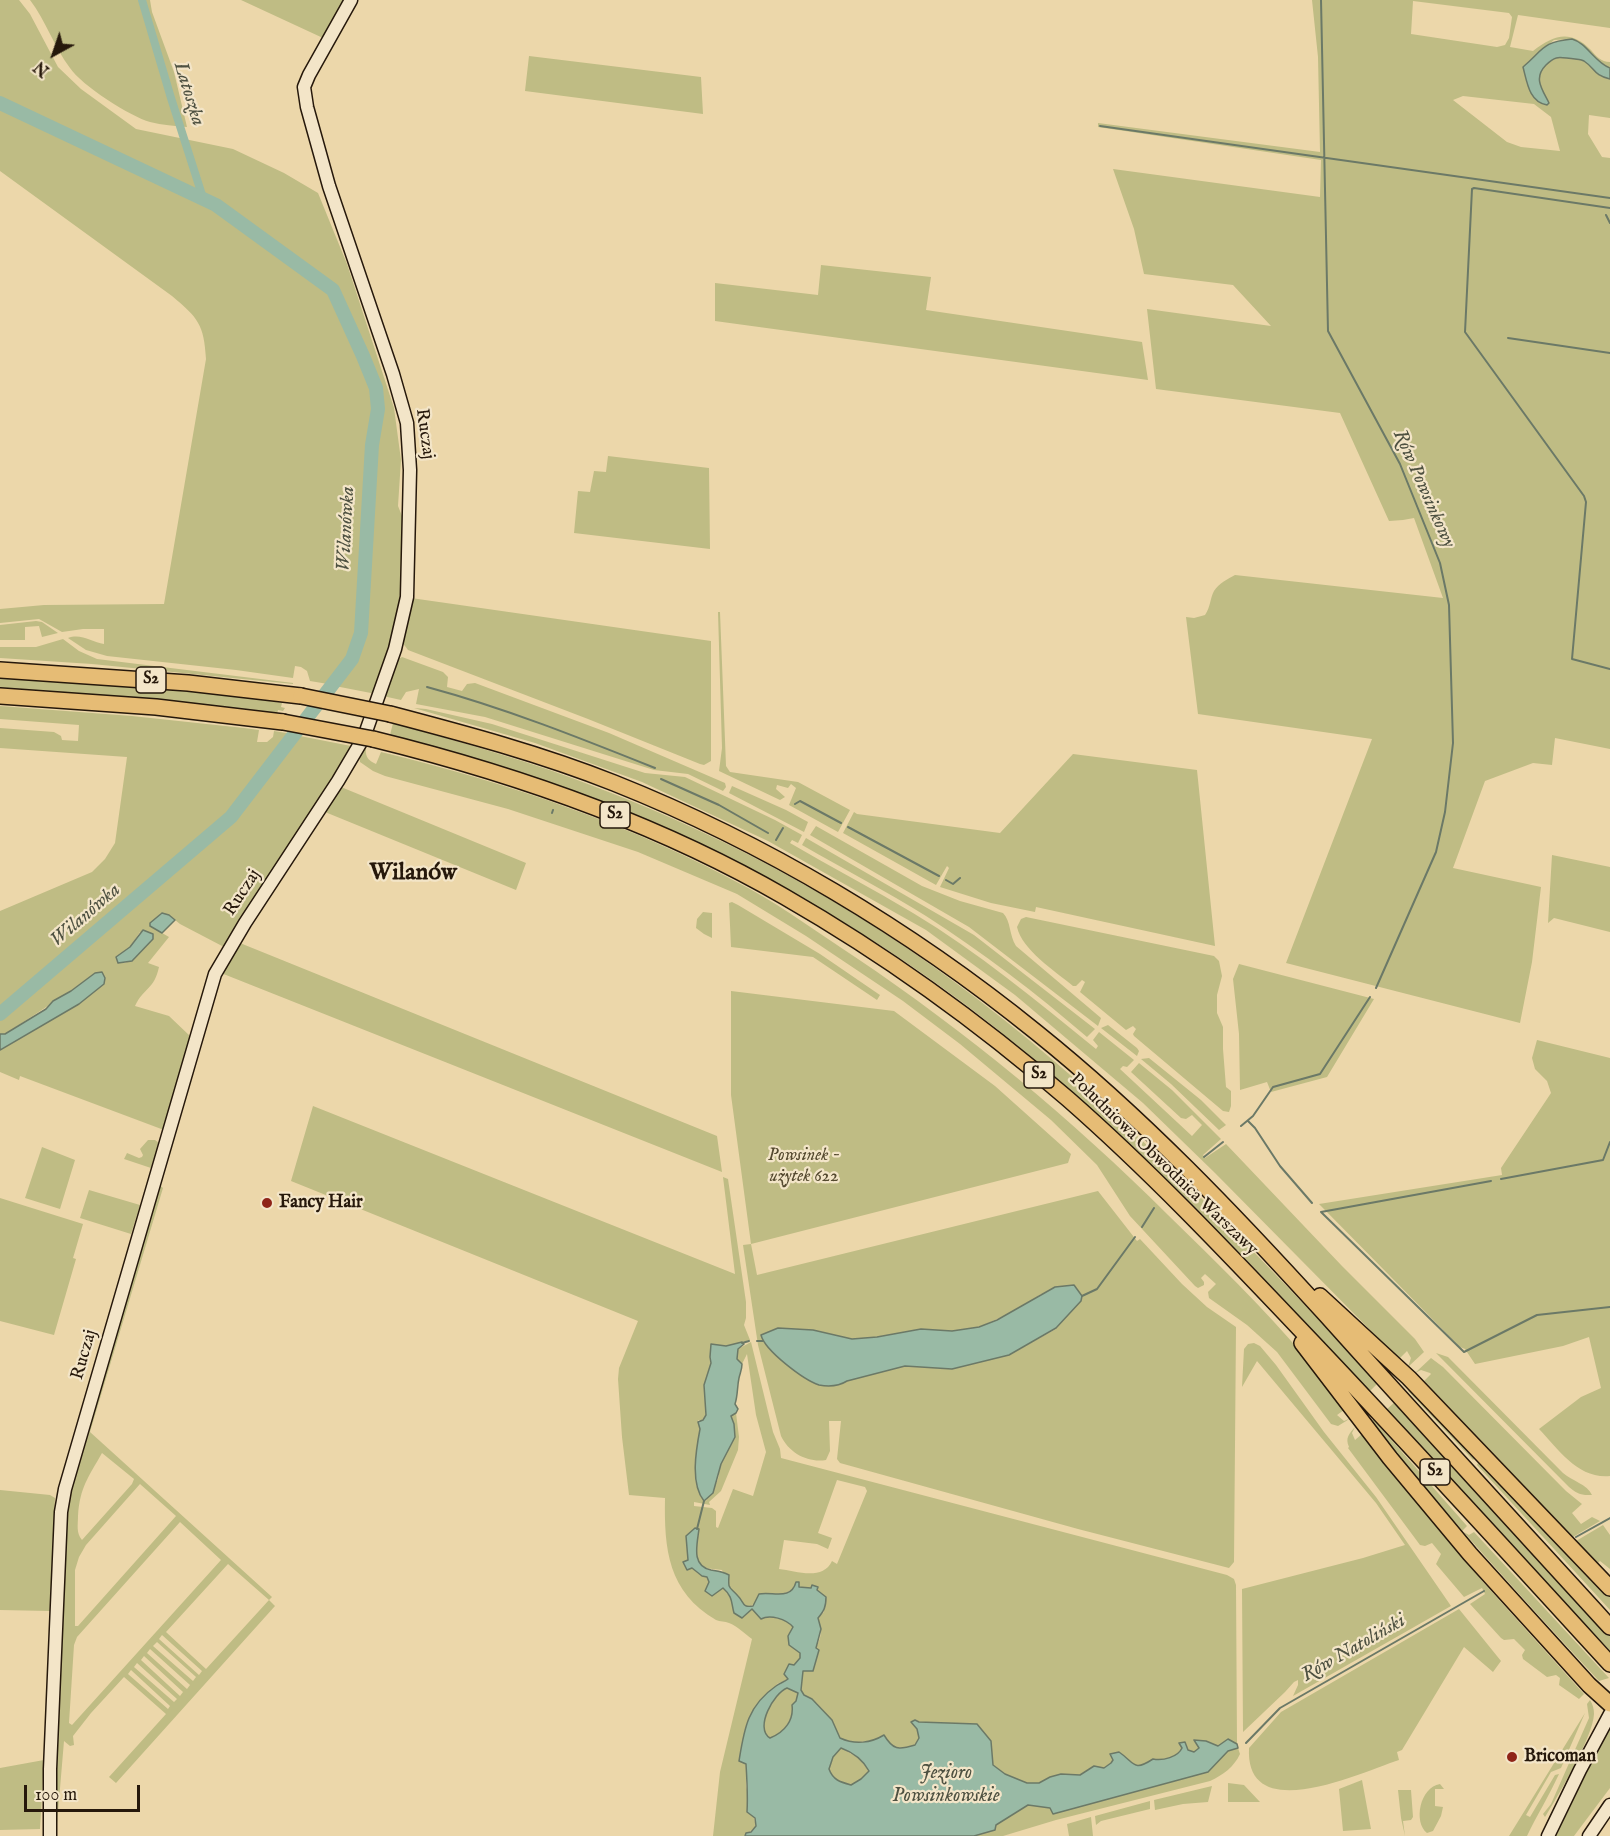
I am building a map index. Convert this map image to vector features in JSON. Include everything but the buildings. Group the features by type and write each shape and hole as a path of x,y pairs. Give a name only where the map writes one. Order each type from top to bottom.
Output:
{"highway":[{"name":"Południowa Obwodnica Warszawy","path":"0,670 188,683 301,696 390,714 528,752 617,784 729,835 895,929 1036,1031 1165,1145 1273,1255 1610,1627"},
{"name":"Południowa Obwodnica Warszawy","path":"0,696 156,707 283,722 373,739 452,759 514,778 628,820 715,860 813,914 939,997 1033,1070 1148,1174 1376,1408 1610,1664"},
{"path":"1273,1255 1409,1378 1610,1588"},
{"path":"1256,1283 1390,1458 1470,1554 1610,1704"}],"street":[{"name":"Ruczaj","path":"50,1836 51,1744 62,1507 137,1238 214,974 364,737 395,649 407,597 410,470 407,423 393,374 329,186 307,107 304,87 351,0"},
{"path":"1548,1836 1610,1714"},
{"path":"1589,1836 1610,1805"}],"green space":[{"path":"0,0 19,0 30,14 58,67 81,89 136,129 233,149 284,173 318,193 347,264 394,408 401,460 398,506 404,521 403,587 392,647 376,694 335,686 352,661 362,637 366,611 366,582 360,581 356,638 351,651 328,684 310,681 307,671 301,667 295,666 293,678 107,656 86,650 68,638 82,637 104,644 104,629 62,632 39,619 0,623 0,609 44,605 164,604 206,359 201,329 194,316 181,304 0,171"},
{"path":"30,0 150,0 152,12 174,72 187,127 159,124 142,119 107,100 84,83 64,60"},
{"path":"241,0 346,0 323,38"},
{"path":"1312,0 1610,0 1610,28 1518,15 1510,47 1533,51 1555,38 1569,37 1583,43 1601,60 1610,62 1610,68 1606,67 1572,39 1554,40 1523,67 1527,84 1546,99 1538,76 1553,58 1563,56 1583,60 1610,79 1610,118 1589,115 1588,134 1602,157 1610,158 1610,749 1555,738 1552,765 1533,763 1485,781 1453,868 1541,887 1532,962 1520,1023 1286,963 1372,739 1198,714 1186,617 1194,618 1205,615 1216,588 1235,575 1443,598 1414,518 1389,521 1340,413 1156,389 1147,309 1271,326 1233,285 1144,274 1134,229 1113,169 1320,197 1321,160 1098,127 1098,123 1320,152 1318,57","holes":["1413,1 1509,13 1512,17 1509,38 1505,45 1497,47 1411,34","1463,96 1534,104 1551,117 1560,151 1521,147 1507,142 1453,100"]},
{"path":"529,56 701,77 703,114 525,91"},
{"path":"821,265 931,277 926,310 1142,342 1148,380 715,321 715,283 818,295"},
{"path":"608,456 709,468 710,549 574,533 578,491 590,492 594,471 606,472"},
{"path":"411,598 711,641 711,761 704,765 700,764 408,650 402,642"},
{"path":"718,612 720,612 726,766 730,772 798,782 850,810 838,832 789,805 796,788 791,784 788,788 777,785 776,789 785,797 780,800 719,771 722,748"},
{"path":"42,622 58,633 42,637 39,626 25,627 25,640 0,640 0,625"},
{"path":"63,639 79,651 97,659 293,684 92,664 0,658 0,647 36,647"},
{"path":"402,657 443,672 448,677 447,687 462,691 467,684 475,683 609,733 725,783 726,787 723,791 688,774 654,770 485,717 416,704 419,689 406,692 401,700 383,696 395,661"},
{"path":"0,676 212,693 282,703 281,707 285,708 283,711 278,710 277,714 153,699 0,688"},
{"path":"0,706 132,716 259,730 257,742 267,742 273,737 274,731 292,734 272,761 276,763 300,736 356,747 224,947 180,924 169,915 161,913 150,926 169,937 148,963 159,967 157,974 135,1006 169,1016 190,1036 164,1130 20,1076 19,1080 0,1072 0,1050 79,1004 83,983 5,1034 0,1034 0,911 92,872 105,859 115,843 127,757 0,748 0,728 54,732 61,736 62,740 78,741 79,725 0,719","holes":["140,932 153,934 153,939 132,961 123,963 116,957 130,947"]},
{"path":"414,708 492,724 645,773 685,777 802,835 798,843 792,840 790,843 913,913 961,944 1096,1049 1098,1046 1093,1040 1099,1032 1134,1060 1127,1067 1123,1066 1120,1069 1192,1136 1202,1125 1192,1115 1186,1119 1181,1118 1131,1072 1139,1063 1172,1090 1221,1139 1203,1155 1205,1158 1226,1144 1415,1339 1424,1352 1408,1367 1411,1358 1407,1351 1400,1358 1383,1343 1143,1103 1015,995 926,930 768,841 642,782 535,743"},
{"path":"393,723 550,770 651,809 700,831 843,907 933,966 1031,1041 1135,1134 1283,1282 1378,1383 1369,1392 1227,1240 1077,1096 970,1008 885,948 750,869 656,824 554,784 390,735"},
{"path":"363,748 366,749 371,762 376,764 381,752 476,777 570,808 662,845 750,889 855,957 938,1016 1018,1078 1132,1179 1289,1338 1344,1410 1337,1415 1344,1421 1351,1418 1338,1426 1331,1424 1277,1352 1247,1325 1209,1298 1208,1292 1216,1284 1205,1274 1201,1278 1204,1285 1198,1288 1195,1286 1130,1216 1097,1165 1051,1120 960,1044 903,1001 806,936 737,894 638,852 508,809 385,776 360,762 359,755"},
{"path":"1073,754 1197,770 1215,946 1036,907 1035,912 991,903 940,887 949,868 947,866 936,885 843,833 854,812 1000,833"},
{"path":"732,786 808,822 804,832 729,793"},
{"path":"341,787 526,863 516,890 325,812"},
{"path":"816,826 922,886 960,901 1003,913 1016,946 1101,1018 1098,1026 969,927 810,835"},
{"path":"806,838 974,935 1095,1029 1087,1037 968,944 896,898 802,845"},
{"path":"1552,855 1610,867 1610,932 1554,918 1548,923"},
{"path":"732,902 820,954 880,995 877,1000 813,957 731,947 729,903"},
{"path":"703,912 712,913 712,938 696,928 697,919"},
{"path":"1026,917 1214,956 1219,961 1222,976 1217,995 1217,1013 1223,1027 1226,1087 1231,1091 1229,1112 1223,1111 1134,1036 1136,1029 1133,1026 1126,1030 1080,992 1085,982 1082,980 1073,986 1040,960 1025,944 1017,927 1021,919"},
{"path":"240,943 717,1136 722,1172 221,973"},
{"path":"1239,964 1374,999 1327,1077 1271,1092 1267,1082 1240,1090 1239,1034 1233,979"},
{"name":"Powsinek - użytek 622","path":"731,991 894,1011 995,1086 1071,1154 1068,1163 751,1244 731,1095"},
{"path":"1108,1025 1137,1048 1139,1051 1137,1056 1101,1028"},
{"path":"1537,1040 1610,1058 1610,1476 1599,1476 1579,1468 1570,1462 1539,1429 1581,1397 1601,1388 1589,1337 1563,1346 1475,1364 1465,1349 1460,1347 1319,1204 1502,1175 1501,1168 1551,1093 1547,1081 1535,1069 1532,1058"},
{"path":"1149,1058 1201,1100 1226,1125 1219,1130 1141,1059"},
{"path":"313,1106 735,1274 723,1177 728,1179 746,1302 744,1325 750,1340 726,1346 711,1345 711,1363 704,1385 706,1415 701,1421 698,1420 700,1430 695,1473 699,1493 706,1501 717,1482 720,1465 733,1442 735,1431 731,1416 736,1413 738,1450 721,1491 709,1502 710,1505 694,1502 694,1506 712,1508 716,1511 716,1527 718,1528 733,1489 753,1496 766,1452 756,1415 747,1354 742,1364 737,1359 738,1349 751,1342 781,1458 1227,1575 1234,1579 1236,1585 1237,1744 1227,1740 1218,1746 1206,1741 1195,1741 1199,1748 1194,1752 1188,1750 1186,1744 1179,1743 1182,1748 1174,1756 1166,1759 1153,1759 1142,1765 1134,1765 1119,1752 1110,1754 1113,1759 1104,1768 1090,1768 1080,1775 1069,1774 1050,1777 1039,1783 1027,1783 1005,1774 993,1765 991,1741 977,1724 919,1722 913,1725 917,1729 919,1738 915,1745 907,1747 894,1747 886,1738 880,1737 877,1740 850,1743 840,1738 829,1718 818,1704 803,1693 800,1684 804,1669 820,1639 818,1617 824,1612 824,1597 812,1585 812,1588 798,1587 778,1596 764,1593 752,1605 746,1606 733,1592 722,1570 704,1568 699,1564 696,1553 686,1536 690,1561 696,1572 707,1577 718,1591 723,1588 733,1600 733,1606 744,1617 752,1609 760,1615 782,1619 790,1623 796,1647 800,1653 800,1658 788,1679 777,1684 746,1764 746,1786 756,1826 745,1836 713,1836 720,1772 752,1639 735,1626 716,1620 700,1609 679,1583 668,1552 665,1498 629,1495 618,1379 619,1368 638,1321 291,1181","holes":["837,1480 865,1487 867,1491 837,1564 832,1561 828,1567 816,1573 779,1569 784,1540 817,1544 828,1549 832,1538 818,1533"]},
{"path":"148,1140 155,1140 159,1143 151,1168 124,1159 127,1153 142,1157 140,1149"},
{"path":"42,1147 75,1160 60,1209 25,1198"},
{"path":"158,1184 163,1188 90,1432 272,1597 269,1600 275,1606 116,1783 109,1777 166,1714 124,1677 73,1736 74,1745 70,1746 64,1741 57,1824 54,1821 64,1513","holes":["102,1453 134,1479 82,1540 79,1535 78,1516 86,1483","140,1484 176,1516 78,1626 75,1626 75,1570 86,1545","180,1522 221,1560 72,1725 69,1723 74,1645 77,1637","228,1564 269,1600 206,1669 166,1632","162,1635 202,1671 199,1675 159,1639","157,1642 196,1677 193,1681 153,1646","150,1649 190,1685 187,1689 147,1653","144,1656 183,1692 180,1696 141,1660","137,1663 177,1699 174,1702 134,1667","131,1670 170,1706 168,1709 128,1674"]},
{"path":"89,1190 140,1205 131,1234 80,1218"},
{"path":"1098,1191 1137,1241 1140,1239 1207,1307 1236,1327 1234,1562 1229,1568 840,1463 837,1459 841,1421 829,1421 830,1451 826,1460 812,1460 800,1456 784,1442 781,1436 758,1345 743,1245 751,1244 757,1275","holes":["1041,1294 1056,1329 1009,1355 952,1369 905,1366 847,1381 781,1360 763,1341 813,1330 852,1339 921,1329 952,1331 979,1327 1015,1311"]},
{"path":"0,1198 83,1224 73,1258 76,1259 54,1335 0,1321"},
{"path":"1254,1343 1260,1346 1276,1365 1324,1432 1376,1497 1451,1606 1293,1696 1298,1680 1294,1682 1243,1732 1242,1589 1405,1545 1376,1503 1257,1361 1242,1387 1244,1349 1248,1344"},
{"path":"1436,1353 1448,1357 1563,1473 1587,1488 1592,1495 1580,1494 1569,1487"},
{"path":"1431,1358 1443,1367 1566,1491 1582,1504 1572,1513 1581,1524 1592,1517 1600,1521 1573,1537 1424,1381 1431,1374 1421,1370 1415,1373"},
{"path":"1411,1388 1610,1596 1610,1610 1477,1465 1479,1461 1476,1457 1473,1460 1408,1391"},
{"path":"1396,1401 1610,1636 1610,1655 1386,1410"},
{"path":"1373,1419 1467,1526 1462,1531 1371,1424"},
{"path":"1355,1427 1352,1433 1355,1440 1362,1434 1483,1582 1584,1694 1579,1699 1559,1685 1560,1678 1556,1675 1547,1677 1523,1659 1522,1655 1525,1650 1514,1639 1501,1638 1470,1604 1485,1594 1482,1588 1464,1597 1436,1564 1441,1554 1432,1543 1425,1546 1420,1545 1348,1448 1348,1436"},
{"path":"0,1490 50,1495 55,1498 50,1611 0,1610"},
{"path":"1603,1525 1610,1535 1610,1569 1600,1561 1598,1563 1576,1541"},
{"path":"1464,1532 1469,1535 1474,1532 1609,1678 1599,1681"},
{"path":"1459,1609 1501,1661 1493,1672 1464,1647 1402,1750 1397,1752 1399,1760 1334,1783 1285,1790 1266,1785 1253,1772 1249,1748 1281,1712"},
{"path":"787,1688 798,1693 792,1705 790,1720 784,1729 770,1738 764,1727 765,1719 772,1704"},
{"path":"1590,1700 1594,1714 1588,1737 1545,1817 1543,1814 1551,1804 1589,1718 1587,1704"},
{"path":"1585,1713 1561,1768 1551,1772 1526,1815 1530,1817 1555,1775 1559,1774 1527,1836 1509,1836"},
{"path":"1610,1724 1610,1788 1574,1836 1556,1836"},
{"path":"841,1748 860,1759 869,1771 851,1785 837,1780 829,1769 833,1757"},
{"path":"1238,1748 1240,1754 1235,1763 1210,1781 1056,1820 1003,1836 974,1836 994,1830 996,1825 1028,1805 1050,1808 1053,1813 1208,1772 1228,1751"},
{"path":"44,1760 40,1829 0,1830 0,1768"},
{"path":"1362,1780 1371,1829 1343,1831 1339,1789"},
{"path":"1228,1783 1244,1785 1260,1802 1228,1802"},
{"path":"1440,1784 1444,1789 1435,1789 1435,1806 1443,1807 1441,1816 1433,1831 1427,1833 1420,1821 1423,1798 1428,1791"},
{"path":"1212,1786 1208,1802 1155,1810 1154,1800"},
{"path":"1398,1790 1411,1790 1413,1817 1411,1820 1403,1821 1405,1836 1401,1818"},
{"path":"1150,1801 1150,1809 1101,1821 1096,1825 1095,1816"},
{"path":"1091,1817 1093,1836 1069,1836 1067,1824"}],"water":[{"path":"1572,39 1610,68 1610,79 1597,74 1583,60 1556,58 1546,65 1540,74 1540,84 1549,103 1547,105 1541,103 1536,100 1530,90 1523,67 1549,44"},
{"path":"162,913 175,920 162,933 150,926 150,923"},
{"path":"143,930 153,934 153,939 132,961 118,963 116,957 130,947"},
{"path":"102,972 105,978 104,984 79,1004 0,1050 0,1034 5,1034 46,1009 53,1001 95,973"},
{"path":"1074,1285 1082,1296 1081,1301 1056,1328 1009,1355 952,1369 905,1366 837,1385 819,1385 786,1364 770,1349 761,1335 778,1328 813,1330 852,1339 921,1329 952,1331 979,1327 997,1320 1055,1287"},
{"path":"742,1342 744,1344 738,1349 737,1359 742,1364 735,1404 738,1409 731,1416 735,1437 721,1464 713,1493 704,1501 697,1486 695,1466 700,1429 698,1422 706,1415 704,1385 711,1363 711,1344 726,1346"},
{"name":"Jezioro Powsinkowskie","path":"695,1528 699,1529 697,1554 700,1564 705,1568 729,1575 730,1587 747,1606 753,1606 759,1594 786,1593 794,1588 796,1582 799,1582 799,1587 811,1588 812,1585 818,1587 817,1590 826,1597 826,1604 818,1618 821,1629 816,1648 819,1650 813,1671 803,1671 801,1690 832,1720 840,1738 851,1742 863,1742 884,1735 893,1746 904,1748 915,1745 919,1738 917,1729 911,1722 915,1720 977,1724 991,1741 993,1765 1005,1774 1027,1783 1039,1783 1061,1774 1080,1775 1094,1766 1104,1768 1113,1760 1110,1754 1119,1752 1134,1764 1142,1765 1153,1759 1166,1759 1174,1756 1182,1748 1179,1743 1185,1742 1188,1750 1194,1752 1199,1748 1194,1740 1206,1741 1218,1746 1228,1739 1237,1744 1238,1748 1228,1751 1208,1772 1053,1814 1050,1808 1028,1805 996,1825 995,1830 974,1836 745,1836 756,1826 755,1818 747,1812 746,1764 739,1761 745,1729 759,1702 776,1686 788,1679 784,1674 789,1664 794,1665 800,1658 800,1653 789,1645 788,1636 793,1627 786,1622 773,1617 761,1619 752,1609 742,1618 734,1613 730,1597 723,1588 712,1596 705,1591 709,1582 707,1577 692,1568 687,1570 683,1562 688,1560 686,1536","holes":["787,1688 798,1693 792,1705 792,1716 784,1729 770,1738 764,1727 765,1719 772,1703","841,1748 857,1757 869,1771 851,1785 837,1780 829,1769 833,1757"]}],"waterway":[{"name":"Latoszka","path":"142,0 203,198"},
{"name":"Rów Powsinkowy","path":"1321,0 1328,331 1400,464 1440,563 1449,605 1453,743 1445,812 1436,852 1376,988"},
{"name":"Wilanówka","path":"0,103 216,205 333,290 376,388 378,409 372,445 361,633 352,659 231,817 0,1014"},
{"path":"1100,126 1610,198"},
{"path":"1610,208 1472,189 1465,332 1584,496 1586,502 1572,659 1610,669"},
{"path":"1606,215 1610,223"},
{"path":"1508,338 1610,353"},
{"path":"427,687 514,714 655,768"},
{"path":"661,779 719,805 768,833"},
{"path":"795,804 800,801 841,823"},
{"path":"848,827 939,876"},
{"path":"776,840 783,828"},
{"path":"946,880 953,884 960,878"},
{"name":"Rów Powsinkowy","path":"1241,1126 1253,1116 1273,1087 1320,1074 1370,997"},
{"path":"1248,1121 1280,1166 1312,1203"},
{"name":"Rów Powsinkowy","path":"1204,1157 1223,1142"},
{"path":"1501,1179 1603,1160 1610,1142"},
{"path":"1321,1212 1491,1181"},
{"name":"Rów Powsinkowy","path":"1142,1227 1154,1208"},
{"path":"1321,1212 1464,1352 1537,1315 1610,1307"},
{"name":"Rów Powsinkowy","path":"1082,1296 1097,1289 1135,1237"},
{"path":"742,1343 749,1341"},
{"path":"757,1341 763,1341"},
{"path":"697,1529 704,1501"},
{"name":"Rów Natoliński","path":"1576,1537 1610,1518"},
{"name":"Rów Natoliński","path":"1246,1743 1280,1708 1484,1591"}],"place":[{"name":"Fancy Hair","path":"267,1203"},
{"name":"Bricoman","path":"1512,1757"}],"district":[{"name":"Wilanów","path":"413,874"}]}
